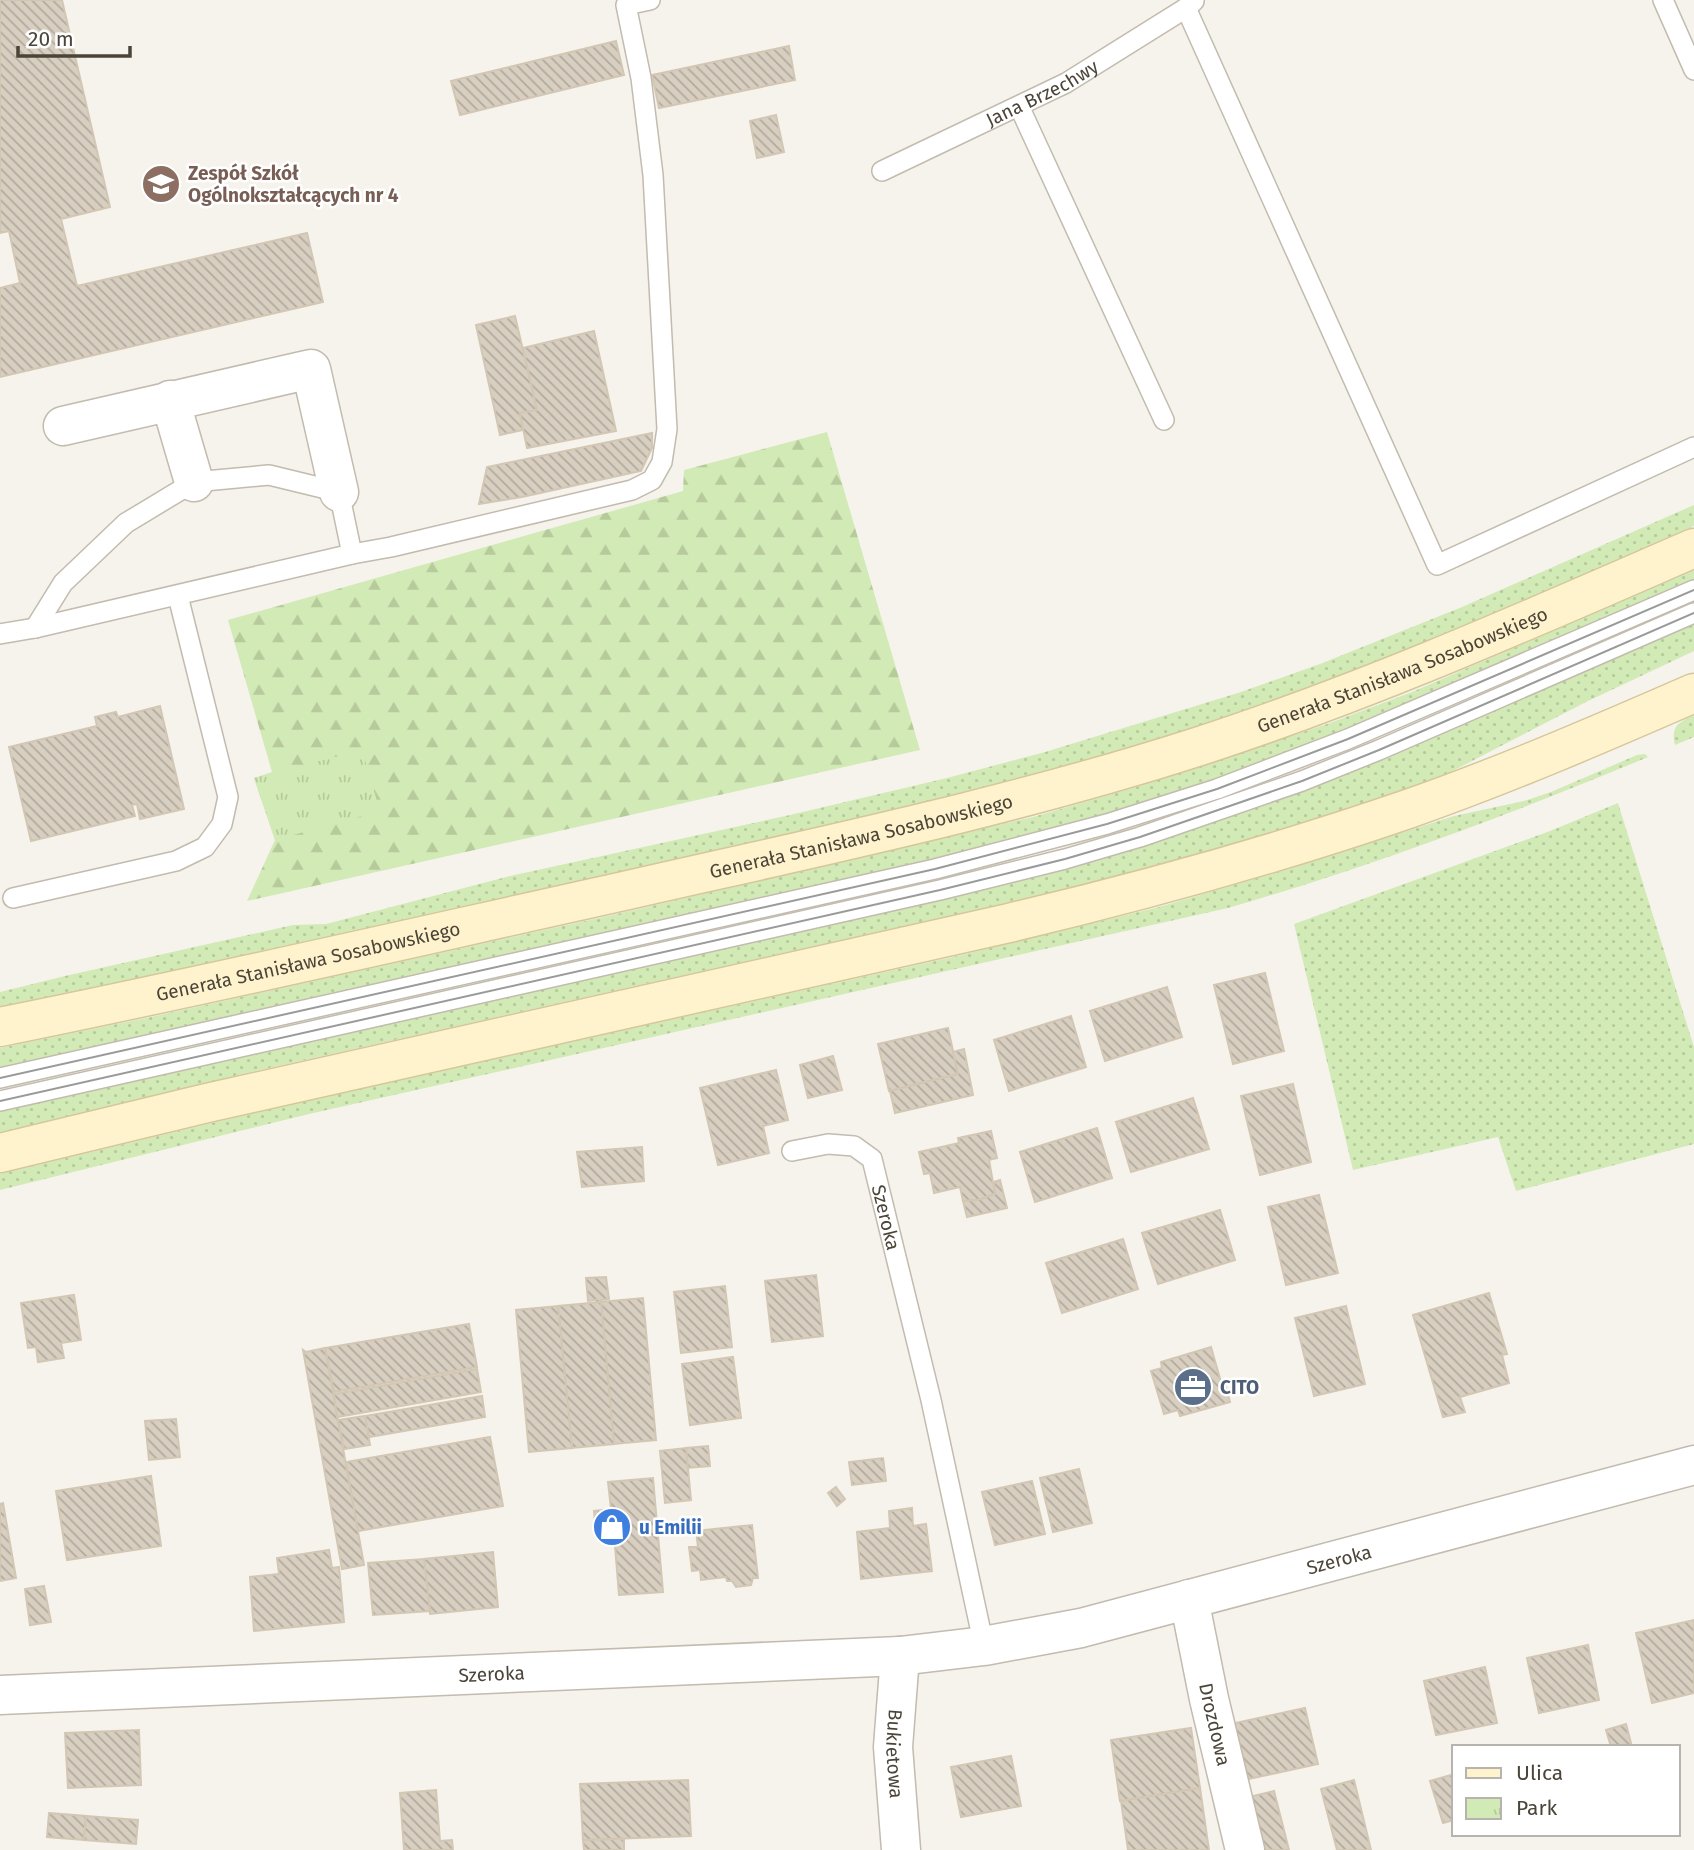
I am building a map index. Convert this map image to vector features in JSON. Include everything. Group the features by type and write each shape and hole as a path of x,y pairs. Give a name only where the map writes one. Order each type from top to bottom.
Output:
{"main road":[{"name":"Generała Stanisława Sosabowskiego","path":"0,1027 189,988 912,826 1100,777 1246,731 1373,684 1487,638 1694,548"},
{"path":"0,1153 207,1102 995,926 1139,891 1274,853 1411,808 1544,757 1694,693"}],"street":[{"path":"63,426 311,369 339,492"},
{"path":"170,400 194,482"},
{"name":"Szeroka","path":"0,1695 900,1656 984,1646 1081,1628 1694,1465"},
{"name":"Drozdowa","path":"1189,1599 1209,1699 1245,1850"},
{"name":"Bukietowa","path":"900,1656 893,1747 901,1850"}],"lane":[{"path":"0,634 391,547 632,490 652,480 662,462 667,429 653,176 641,78 626,5 650,0"},
{"path":"1663,0 1694,70"},
{"path":"1190,4 1437,565 1694,447"},
{"name":"Jana Brzechwy","path":"882,171 1066,83 1190,4"},
{"path":"1019,106 1164,420"},
{"path":"35,628 63,583 126,523 194,482 269,475 339,492 352,554"},
{"path":"0,1078 935,869 1107,824 1217,789 1336,744 1694,590"},
{"path":"13,898 176,861 205,847 222,824 228,797 178,596"},
{"path":"0,1101 940,890 1075,856 1164,829 1302,781 1694,613"},
{"name":"Szeroka","path":"792,1151 828,1144 854,1146 872,1159 931,1400 984,1646"}],"green space":[{"path":"827,432 920,750 247,901 275,840 254,778 272,772 228,620 683,491 684,470"},
{"path":"1694,505 1694,526 1499,612 1301,691 1167,737 975,791 845,822 0,1008 0,992 65,976 293,925 326,924 510,876 790,815 1045,752 1238,693 1320,664 1462,607"},
{"path":"1694,570 1694,582 1492,671 1234,775 997,847 0,1072 0,1048 617,914 1033,817 1140,786 1330,723 1412,692"},
{"path":"1694,622 1694,651 1588,701 1441,777 1268,835 1061,891 251,1072 0,1133 0,1109 1111,855 1333,779"},
{"path":"1694,715 1694,737 1675,745 1675,729"},
{"path":"362,750 380,811 275,840 254,778"},
{"path":"1645,754 1648,757 1440,838 1335,875 1228,908 309,1114 0,1190 0,1174 308,1100 953,957 1159,907 1454,816 1524,801"},
{"path":"1618,803 1694,1047 1694,1144 1516,1191 1498,1137 1353,1170 1294,924 1550,831"}],"building":[{"path":"0,0 62,0 110,207 61,219 77,286 307,233 323,302 0,377 0,288 20,283 9,231 0,233"},
{"path":"616,41 624,75 460,115 451,81"},
{"path":"789,46 795,80 659,108 652,75"},
{"path":"776,115 784,152 757,158 750,121"},
{"path":"515,316 537,410 520,413 523,430 500,435 476,325"},
{"path":"594,331 616,431 527,448 520,413 537,410 523,348"},
{"path":"652,433 652,448 641,471 479,504 487,467"},
{"path":"160,706 184,809 140,819 137,804 132,805 135,816 31,841 9,747 97,726 95,717 116,712 118,717"},
{"path":"1265,973 1284,1051 1233,1064 1214,985"},
{"path":"1167,987 1182,1037 1105,1061 1090,1011"},
{"path":"1071,1016 1086,1067 1009,1091 994,1040"},
{"path":"948,1028 958,1074 889,1091 878,1044"},
{"path":"964,1049 973,1095 895,1113 890,1091 958,1074 953,1052"},
{"path":"833,1056 842,1090 808,1098 800,1065"},
{"path":"776,1070 788,1120 763,1126 769,1153 718,1165 700,1088"},
{"path":"1293,1084 1311,1162 1260,1175 1241,1096"},
{"path":"1193,1098 1209,1149 1131,1172 1116,1122"},
{"path":"1097,1128 1112,1178 1035,1202 1020,1152"},
{"path":"991,1131 997,1158 989,1160 995,1194 978,1200 963,1201 960,1187 934,1193 930,1173 924,1174 919,1152 959,1143 958,1138"},
{"path":"642,1147 644,1181 582,1187 577,1152"},
{"path":"1000,1180 1007,1208 967,1217 963,1201 978,1200 995,1194 994,1182"},
{"path":"1319,1195 1338,1273 1286,1285 1268,1207"},
{"path":"1220,1210 1235,1260 1158,1284 1142,1233"},
{"path":"1123,1239 1138,1289 1062,1313 1046,1263"},
{"path":"816,1275 823,1336 772,1342 765,1281"},
{"path":"606,1277 609,1299 596,1303 596,1300 588,1301 586,1278"},
{"path":"725,1286 732,1347 681,1353 674,1292"},
{"path":"1489,1293 1507,1354 1502,1355 1509,1383 1460,1397 1465,1412 1443,1417 1413,1315"},
{"path":"74,1295 81,1340 61,1343 64,1358 38,1362 36,1347 28,1348 21,1303"},
{"path":"643,1298 656,1440 614,1444 601,1302"},
{"path":"601,1302 614,1444 572,1448 558,1306"},
{"path":"558,1306 572,1448 529,1452 516,1310"},
{"path":"1346,1306 1365,1384 1314,1396 1295,1318"},
{"path":"469,1324 477,1367 334,1392 325,1348"},
{"path":"1211,1347 1230,1402 1180,1416 1178,1410 1164,1414 1151,1371 1162,1368 1161,1362"},
{"path":"325,1348 364,1565 342,1569 303,1350 306,1352"},
{"path":"733,1357 741,1418 690,1425 682,1364"},
{"path":"477,1369 481,1392 337,1417 334,1394"},
{"path":"482,1396 485,1417 369,1437 365,1416"},
{"path":"365,1416 370,1445 344,1449 338,1420"},
{"path":"176,1419 180,1457 149,1460 145,1421"},
{"path":"490,1437 503,1506 358,1531 346,1462"},
{"path":"708,1446 710,1466 687,1468 686,1448"},
{"path":"686,1448 691,1500 665,1503 660,1451"},
{"path":"883,1458 886,1481 852,1485 849,1462"},
{"path":"1079,1469 1092,1523 1053,1532 1040,1478"},
{"path":"151,1476 161,1546 67,1560 56,1491"},
{"path":"653,1478 663,1592 619,1595 614,1534 596,1535 594,1511 611,1509 608,1482"},
{"path":"1032,1481 1045,1534 995,1545 982,1492"},
{"path":"836,1487 845,1499 837,1506 828,1493"},
{"path":"3,1503 16,1578 0,1581 0,1504"},
{"path":"912,1508 913,1526 926,1524 932,1571 861,1579 857,1532 890,1528 889,1511"},
{"path":"752,1525 758,1578 753,1578 751,1585 736,1587 732,1581 727,1581 726,1577 701,1580 700,1570 692,1571 689,1547 698,1547 696,1531"},
{"path":"329,1550 332,1568 339,1567 344,1622 254,1631 250,1577 279,1574 277,1558"},
{"path":"493,1552 498,1607 430,1614 424,1559"},
{"path":"424,1559 430,1611 373,1615 368,1563"},
{"path":"44,1586 51,1622 30,1625 25,1589"},
{"path":"1694,1620 1694,1693 1652,1703 1636,1633"},
{"path":"1588,1645 1599,1700 1539,1713 1527,1658"},
{"path":"1485,1667 1497,1723 1436,1735 1424,1681"},
{"path":"1305,1708 1318,1764 1244,1780 1231,1724"},
{"path":"1626,1724 1631,1745 1610,1745 1606,1730"},
{"path":"1191,1728 1200,1788 1120,1801 1111,1740"},
{"path":"139,1730 141,1785 68,1788 65,1733"},
{"path":"1011,1756 1021,1806 961,1817 951,1767"},
{"path":"1452,1775 1452,1821 1443,1823 1430,1781"},
{"path":"688,1780 691,1836 583,1840 580,1784"},
{"path":"1354,1780 1371,1850 1337,1850 1321,1789"},
{"path":"1200,1788 1209,1850 1128,1850 1121,1801"},
{"path":"436,1790 440,1841 452,1840 453,1850 404,1850 400,1793"},
{"path":"1274,1791 1289,1850 1263,1850 1249,1797"},
{"path":"49,1813 86,1816 84,1840 47,1837"},
{"path":"86,1816 138,1820 136,1844 84,1840"},
{"path":"624,1839 624,1850 584,1850 583,1840"}],"tram line":[{"path":"0,1078 935,869 1107,824 1217,789 1348,739 1694,590"},
{"path":"0,1101 940,890 1065,859 1140,837 1302,781 1694,613"}],"place":[{"name":"Zespół Szkół Ogólnokształcących nr 4","path":"161,184"},
{"name":"CITO","path":"1193,1387"},
{"name":"u Emilii","path":"612,1527"}]}
